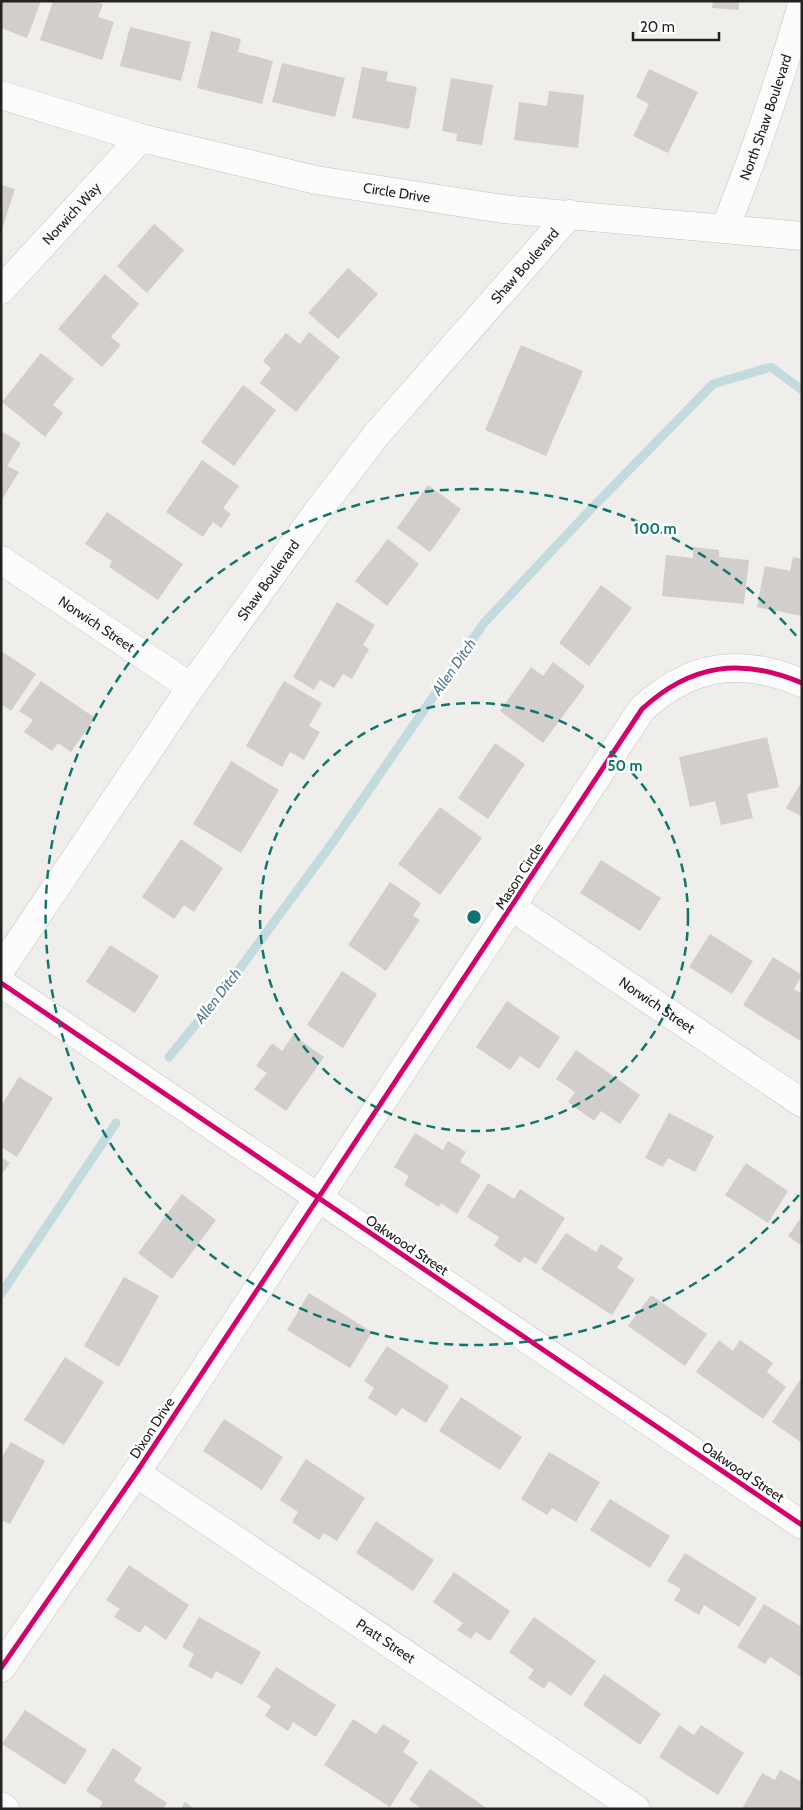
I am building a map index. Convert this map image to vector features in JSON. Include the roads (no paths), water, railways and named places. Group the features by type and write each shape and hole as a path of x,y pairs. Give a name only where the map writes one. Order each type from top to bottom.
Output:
{"street":[{"name":"North Shaw Boulevard","path":"725,229 762,132 802,4"},
{"name":"Circle Drive","path":"1,96 141,138 316,180 503,209 802,236"},
{"name":"Norwich Way","path":"1,290 141,138"},
{"name":"Shaw Boulevard","path":"1,969 192,687 318,511 377,434 570,214"},
{"name":"Norwich Street","path":"1,560 192,687"},
{"name":"Mason Circle","path":"317,1198 642,709 662,690 707,671 730,668 757,668 779,673 802,683"},
{"name":"Norwich Street","path":"512,907 802,1103"},
{"name":"Oakwood Street","path":"1,984 802,1525"},
{"name":"Dixon Drive","path":"1,1668 136,1472 317,1198"},
{"name":"Pratt Street","path":"136,1472 636,1809"},
{"path":"1,1806 5,1809"}],"waterway":[{"name":"Allen Ditch","path":"169,1057 224,990 333,842 484,623 592,508 713,384 771,367 802,390"},
{"name":"Allen Ditch","path":"1,1294 116,1123"}]}
